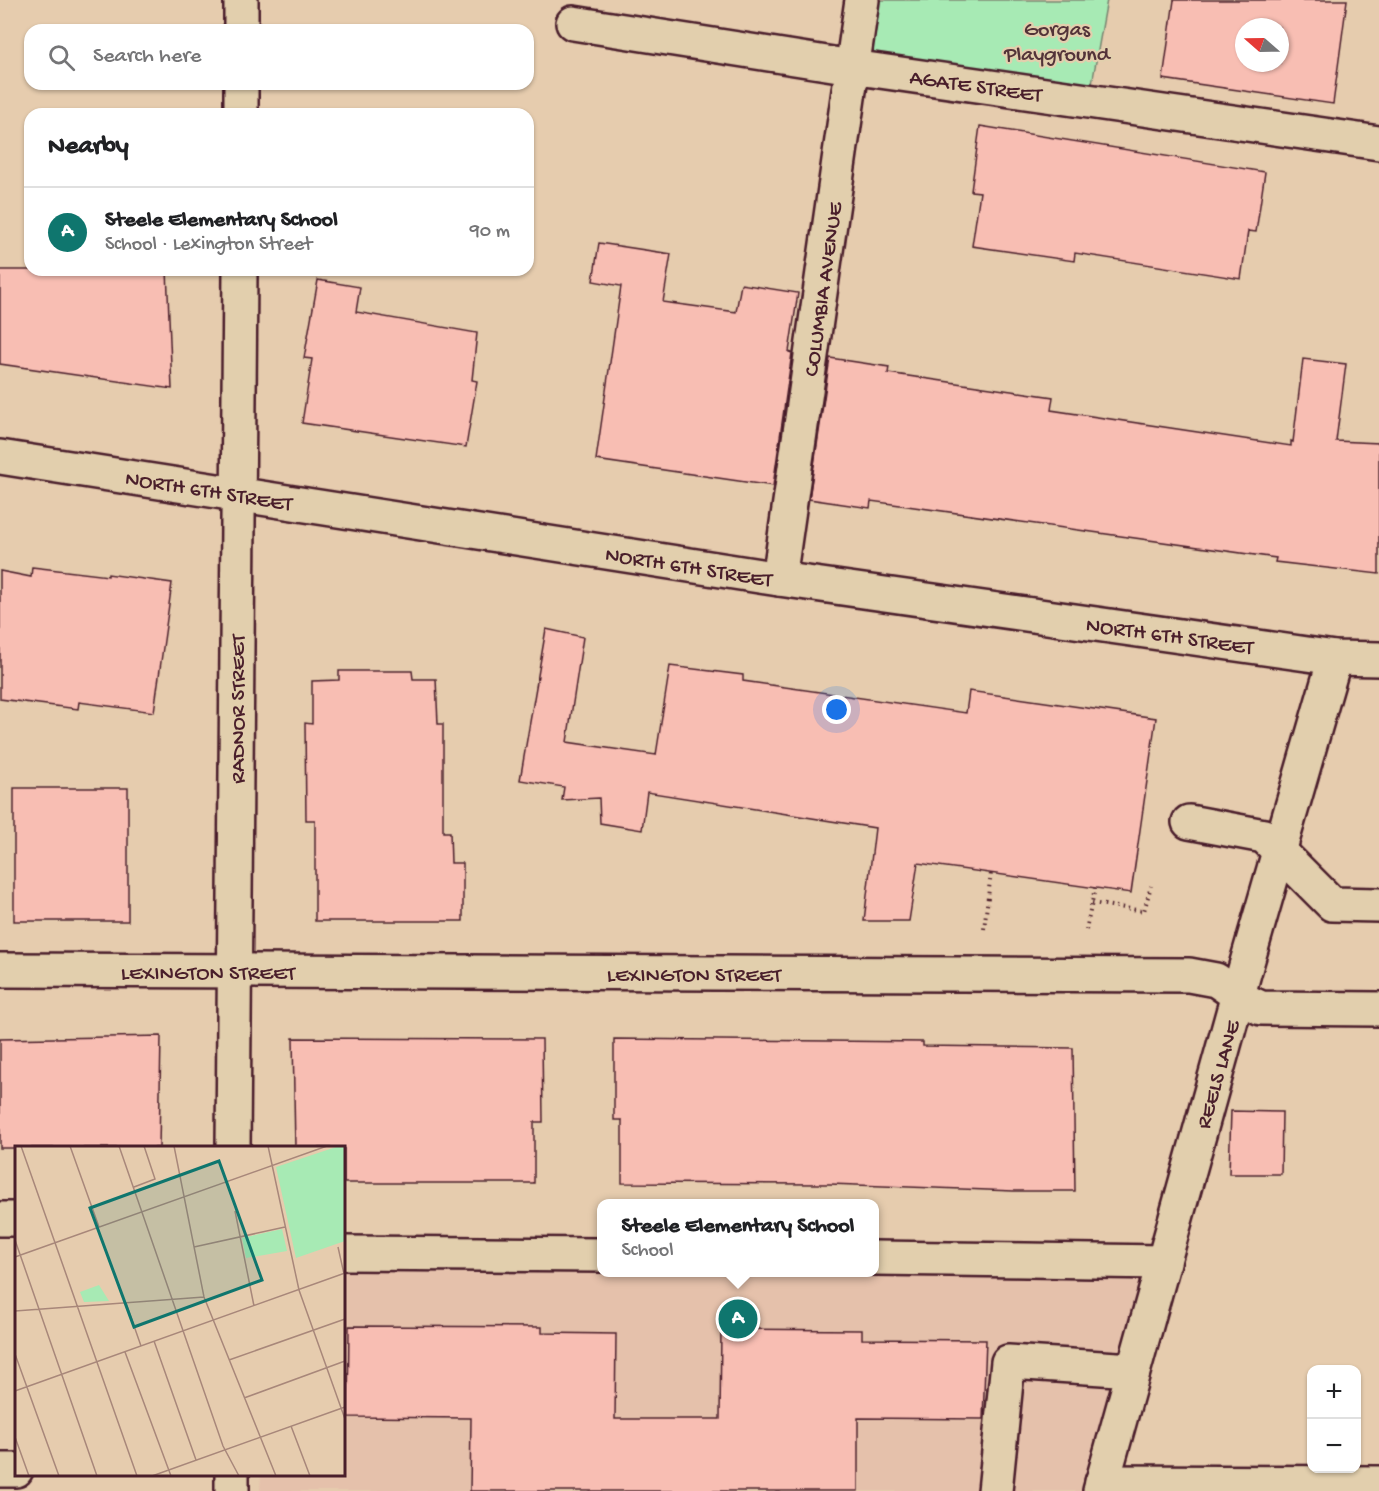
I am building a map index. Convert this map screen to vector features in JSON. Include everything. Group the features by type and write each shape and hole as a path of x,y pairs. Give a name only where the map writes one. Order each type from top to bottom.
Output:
{"street":[{"path":"241,0 241,24"},
{"name":"COLUMBIA AVENUE","path":"779,579 862,0"},
{"name":"AGATE STREET","path":"573,23 852,67 1379,143"},
{"path":"241,90 241,108"},
{"name":"RADNOR STREET","path":"233,1146 240,276"},
{"name":"NORTH 6TH STREET","path":"0,457 779,579 1335,658 1379,658"},
{"name":"REELS LANE","path":"1101,1487 1238,995 1335,658"},
{"path":"1189,822 1264,836 1332,904 1379,905"},
{"name":"LEXINGTON STREET","path":"0,970 1189,975 1216,980 1261,1008 1379,1009"},
{"path":"345,1253 597,1255"},
{"path":"879,1258 1164,1262"},
{"path":"995,1491 1008,1362 1133,1370"},
{"path":"1101,1487 1379,1483"}],"path":[{"path":"984,929 991,873"},
{"path":"1092,903 1144,911 1151,886"},
{"path":"1086,930 1095,888"}],"shaded area":[{"path":"345,1251 597,1254 597,1277 879,1277 879,1272 1150,1260 1085,1491 260,1491 261,1476 345,1476"}],"green space":[{"name":"Gorgas Playground","path":"877,0 1107,0 1092,84 869,56"}],"building":[{"path":"1174,0 1347,0 1333,104 1163,79"},
{"path":"980,126 1265,172 1256,232 1248,231 1241,279 1075,253 1074,261 972,246 980,192 971,191"},
{"path":"599,243 671,254 663,302 736,312 741,284 798,293 773,486 596,460 621,286 593,281"},
{"path":"0,270 24,270 24,276 167,276 172,389 0,364"},
{"path":"318,280 360,287 356,312 477,333 472,380 477,381 466,447 302,423 312,359 304,358"},
{"path":"830,358 889,367 888,373 1053,397 1051,410 1291,446 1303,359 1346,364 1336,441 1379,443 1379,574 1275,562 1276,558 871,501 870,508 809,499"},
{"path":"32,567 172,583 154,712 79,702 78,709 0,699 0,571 31,577"},
{"path":"546,629 583,637 567,742 614,749 656,755 670,666 743,675 743,681 966,713 969,691 1156,718 1131,893 918,863 909,921 864,921 875,828 647,792 642,830 600,823 599,798 562,800 564,787 520,780"},
{"path":"339,671 412,671 413,679 436,679 438,724 443,724 443,832 450,832 451,863 463,863 463,921 315,921 315,820 306,820 305,723 312,724 312,681 339,680"},
{"path":"14,788 128,788 128,921 14,921"},
{"path":"161,1036 159,1146 15,1146 15,1148 0,1148 0,1039"},
{"path":"293,1038 542,1039 543,1122 534,1122 534,1183 345,1183 345,1146 295,1146"},
{"path":"614,1039 923,1042 923,1046 1073,1048 1075,1191 830,1184 622,1183 622,1120 614,1120"},
{"path":"1231,1111 1282,1112 1281,1174 1229,1174"},
{"path":"349,1326 542,1327 542,1333 616,1334 615,1419 720,1419 721,1329 862,1330 862,1339 986,1340 983,1419 858,1418 858,1491 470,1491 471,1418 348,1417"}],"place":[{"name":"Steele Elementary School","path":"738,1319"}]}
